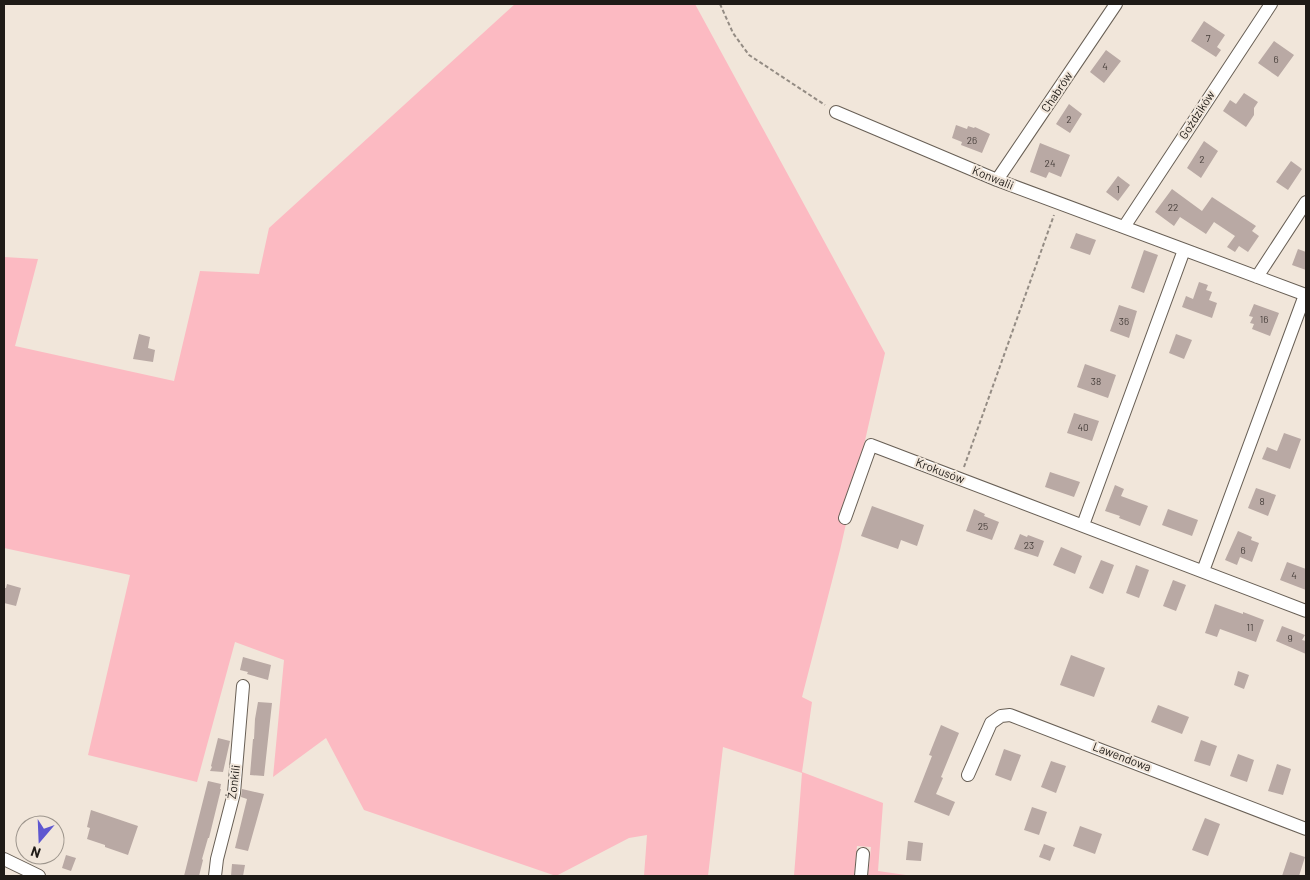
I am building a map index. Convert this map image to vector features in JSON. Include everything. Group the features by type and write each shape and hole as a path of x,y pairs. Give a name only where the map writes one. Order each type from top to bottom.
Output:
{"street":[{"name":"Chabrów","path":"997,180 1116,4"},
{"name":"Goździków","path":"1124,227 1271,4"},
{"name":"Konwalii","path":"836,112 997,180 1306,295"},
{"path":"1257,277 1306,202"},
{"path":"1083,525 1184,250"},
{"path":"1203,571 1306,295"},
{"name":"Krokusów","path":"845,518 871,445 1306,611"},
{"name":"Żonkili","path":"215,876 217,858 234,793 243,686"},
{"name":"Lawendowa","path":"968,774 991,723 1000,716 1010,715 1306,829"},
{"path":"861,876 863,854"},
{"path":"4,859 40,876"}],"path":[{"path":"720,4 733,33 749,55 836,112"},
{"path":"960,478 1058,203"}],"shaded area":[{"path":"515,4 695,4 885,353 840,550 802,697 812,702 802,772 883,803 878,871 913,876 868,876 871,847 857,846 854,876 794,876 802,773 723,747 708,876 644,876 647,835 629,838 556,876 364,810 326,738 273,777 284,660 235,642 197,782 88,755 130,575 4,548 4,257 38,259 15,346 174,381 200,271 259,274 269,228"}],"building":[{"path":"1204,21 1225,35 1217,47 1221,50 1216,57 1191,41"},
{"path":"1274,41 1294,55 1278,77 1258,63"},
{"path":"1106,50 1121,61 1104,83 1090,72"},
{"path":"1244,93 1258,102 1254,108 1254,115 1246,127 1223,111 1230,100 1236,104"},
{"path":"1069,104 1082,114 1070,133 1056,124"},
{"path":"956,125 967,129 968,126 975,127 990,134 982,153 961,145 962,142 952,138"},
{"path":"1204,141 1218,151 1201,178 1187,168"},
{"path":"1040,143 1070,155 1061,177 1049,172 1046,178 1030,172"},
{"path":"1291,161 1302,169 1288,190 1276,182"},
{"path":"1118,176 1130,185 1118,201 1106,192"},
{"path":"1172,189 1202,211 1212,197 1256,226 1252,231 1259,236 1248,252 1239,246 1235,252 1227,247 1235,236 1214,222 1206,234 1180,217 1174,226 1155,212"},
{"path":"1076,233 1096,240 1090,255 1070,248"},
{"path":"1298,249 1306,252 1306,270 1292,265"},
{"path":"1144,250 1158,255 1144,293 1131,288"},
{"path":"1199,282 1208,285 1206,290 1212,292 1209,300 1217,303 1212,318 1182,307 1186,296 1193,299"},
{"path":"1254,304 1279,313 1270,336 1252,329 1254,324 1250,323 1253,317 1249,316"},
{"path":"1119,305 1137,311 1129,338 1110,331"},
{"path":"139,334 150,337 148,348 155,350 153,362 133,359"},
{"path":"1176,334 1192,340 1184,359 1169,353"},
{"path":"1085,364 1116,375 1108,398 1077,387"},
{"path":"1074,413 1099,421 1092,441 1067,433"},
{"path":"1284,433 1301,439 1290,469 1262,459 1267,447 1277,451"},
{"path":"1050,472 1080,482 1074,497 1045,487"},
{"path":"1115,485 1124,489 1121,496 1148,506 1140,526 1105,511"},
{"path":"1256,488 1276,495 1268,516 1248,508"},
{"path":"872,506 924,525 917,546 901,540 898,549 861,536"},
{"path":"974,509 985,514 984,516 999,522 992,540 966,531"},
{"path":"1168,509 1198,520 1192,536 1162,525"},
{"path":"1238,531 1252,537 1251,540 1259,543 1252,562 1240,557 1237,565 1225,560"},
{"path":"1020,534 1044,541 1038,557 1014,549"},
{"path":"1061,547 1082,556 1075,574 1053,565"},
{"path":"1101,560 1114,565 1103,594 1089,588"},
{"path":"1287,562 1306,569 1306,590 1280,580"},
{"path":"1136,565 1149,570 1139,598 1126,593"},
{"path":"1173,580 1186,585 1176,611 1163,606"},
{"path":"7,584 21,588 16,606 4,603 4,588 6,588"},
{"path":"1215,604 1264,620 1256,642 1220,629 1217,637 1205,633"},
{"path":"1282,626 1305,635 1302,640 1306,641 1306,654 1276,641"},
{"path":"1071,655 1105,668 1094,697 1060,685"},
{"path":"243,657 271,665 268,680 240,670"},
{"path":"1238,671 1249,675 1244,689 1234,685"},
{"path":"258,702 272,703 264,776 250,775"},
{"path":"1158,705 1189,717 1182,734 1151,722"},
{"path":"941,725 959,733 936,794 955,802 949,816 914,802 932,756 929,755"},
{"path":"218,738 230,741 223,772 210,771"},
{"path":"1201,740 1217,746 1210,766 1194,761"},
{"path":"1004,749 1021,755 1011,781 995,775"},
{"path":"1238,754 1254,760 1247,782 1230,776"},
{"path":"1051,761 1066,766 1056,793 1041,787"},
{"path":"1277,764 1291,769 1283,795 1268,791"},
{"path":"208,781 221,784 209,838 199,876 184,876"},
{"path":"242,789 264,794 248,851 235,848 247,799 241,797"},
{"path":"1032,807 1047,812 1039,835 1024,830"},
{"path":"91,810 138,826 128,855 87,839 90,828 87,827"},
{"path":"1205,818 1220,824 1208,856 1192,850"},
{"path":"1080,826 1102,834 1095,854 1073,846"},
{"path":"908,841 923,843 921,861 906,860"},
{"path":"1044,844 1055,848 1050,861 1039,857"},
{"path":"1290,852 1305,857 1299,876 1282,876"},
{"path":"66,855 76,858 71,871 62,868 65,865"},
{"path":"232,864 245,865 243,876 231,876"}]}
